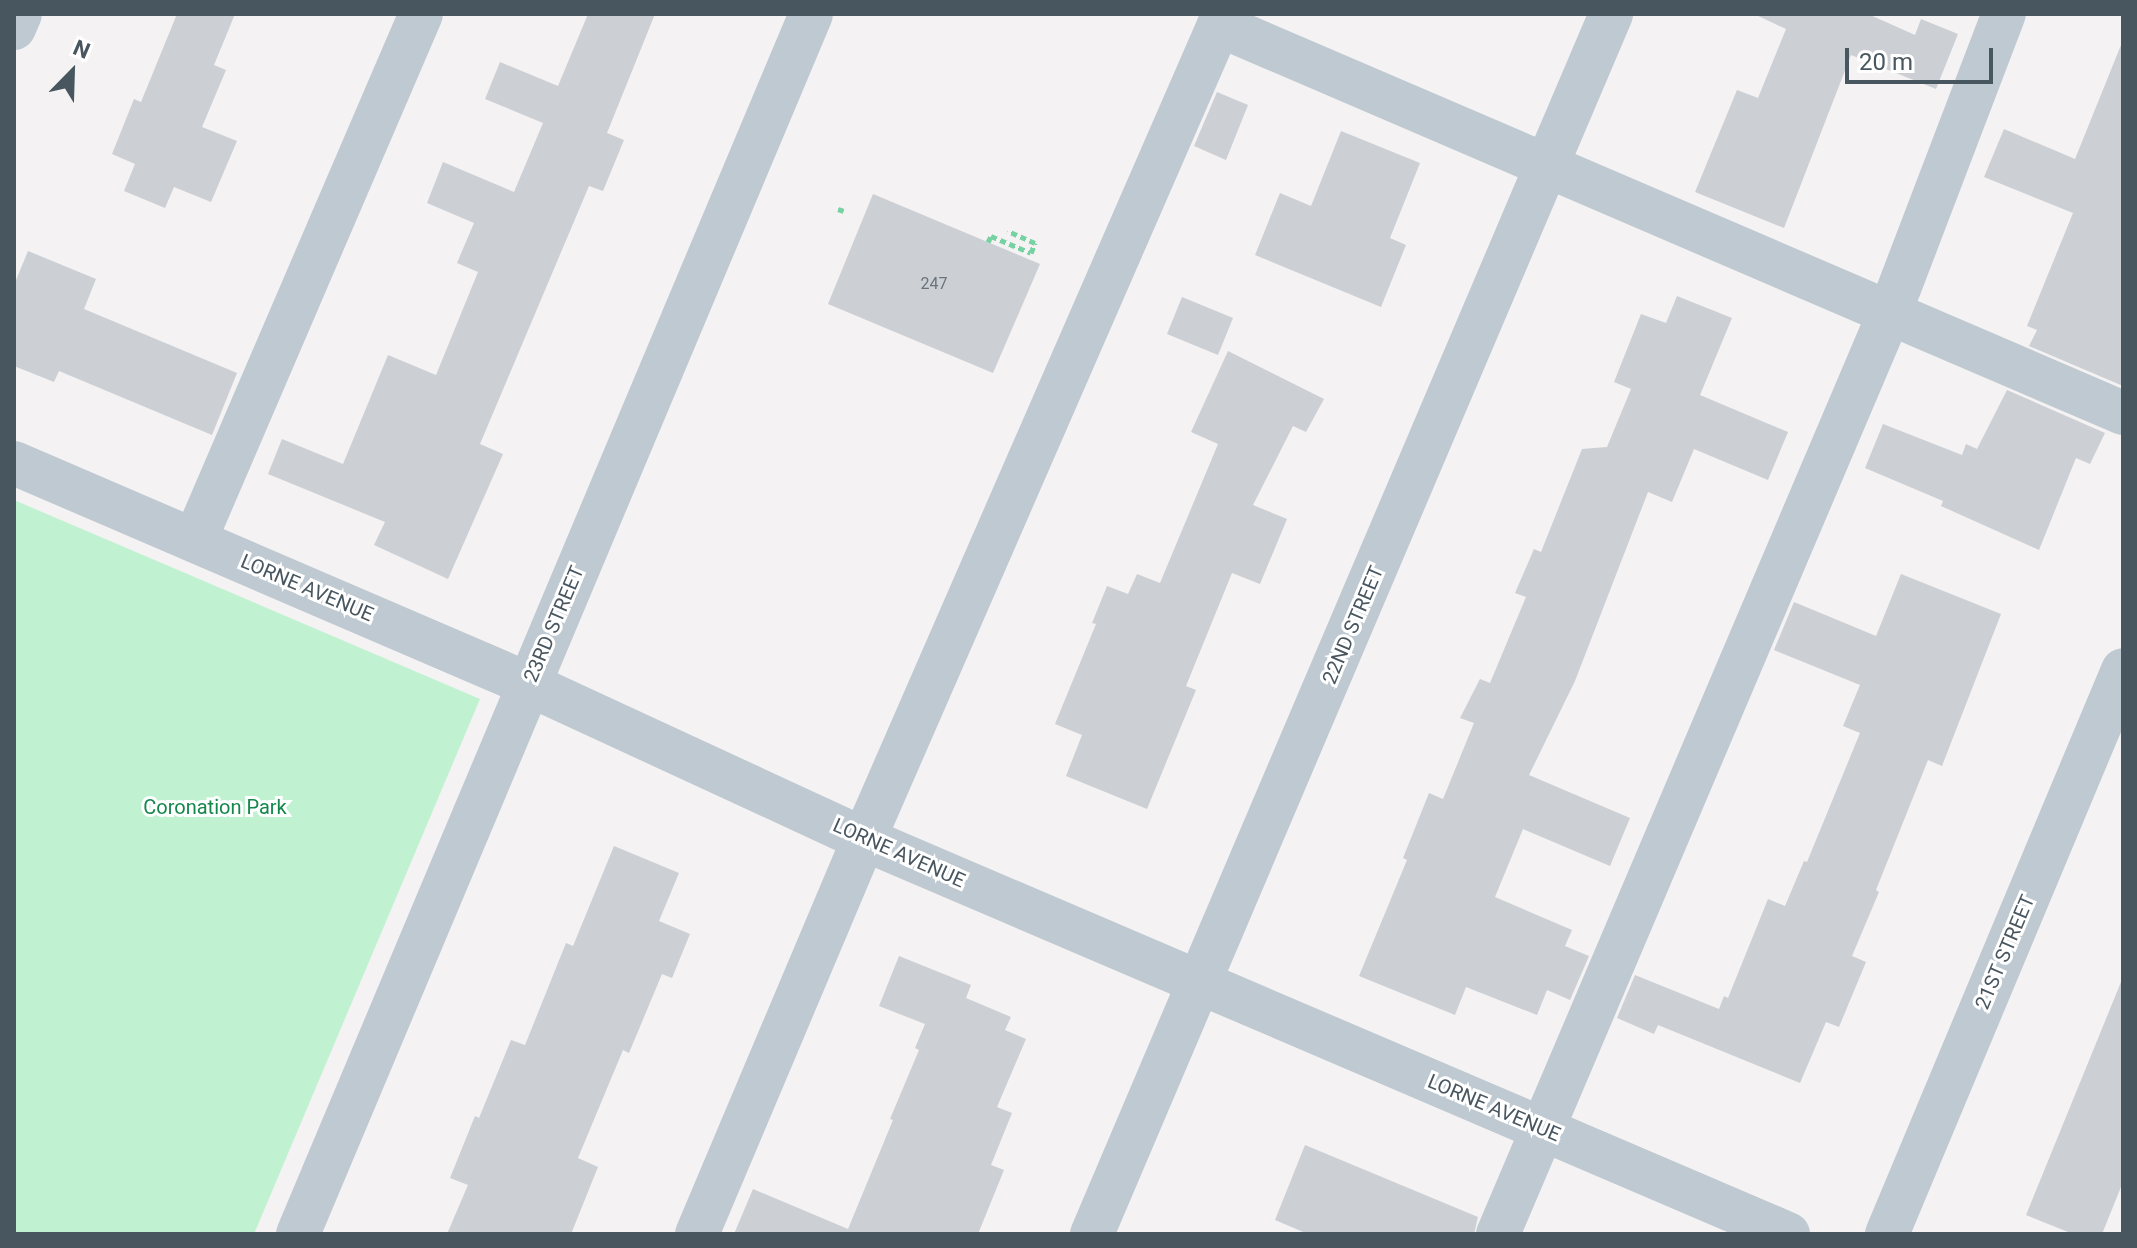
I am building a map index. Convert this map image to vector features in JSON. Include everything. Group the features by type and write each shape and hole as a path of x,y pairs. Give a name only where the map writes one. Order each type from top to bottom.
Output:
{"street":[{"path":"14,28 20,14"},
{"path":"195,540 421,14"},
{"name":"23RD STREET","path":"298,1234 811,14"},
{"name":"22ND STREET","path":"1092,1234 1611,14"},
{"path":"1498,1234 1890,312 2004,14"},
{"path":"697,1234 1207,19 2123,413"},
{"name":"LORNE AVENUE","path":"14,463 528,684 864,839 1788,1234"},
{"name":"21ST STREET","path":"1887,1234 2123,670"}],"path":[{"path":"988,242 991,236 1031,253 1035,243 1008,231"}],"green space":[{"name":"Coronation Park","path":"14,500 480,699 254,1234 14,1234"}],"building":[{"path":"177,14 235,14 214,65 226,70 202,127 237,141 211,202 174,187 165,208 124,191 135,164 112,154 134,99 141,102"},
{"path":"588,14 655,14 607,133 624,140 603,191 589,186 480,444 503,454 448,579 374,545 385,522 268,474 282,439 343,464 388,355 436,375 478,272 457,263 474,223 427,203 443,162 514,192 543,123 485,99 500,62 558,86"},
{"path":"1754,14 1868,14 1915,35 1921,19 1958,34 1936,89 1851,55 1784,228 1695,192 1737,90 1758,98 1786,29"},
{"path":"2121,45 2123,386 2029,346 2037,330 2027,326 2073,213 1984,177 2004,129 2075,159"},
{"path":"1217,92 1248,105 1226,160 1194,146"},
{"path":"1341,131 1420,163 1390,238 1406,245 1381,307 1255,255 1280,193 1311,206"},
{"path":"873,194 1040,264 993,373 828,304"},
{"path":"28,251 96,279 84,309 237,373 212,435 59,371 54,382 14,366 14,285"},
{"path":"1677,296 1732,318 1700,395 1788,432 1768,480 1694,449 1672,502 1648,492 1575,681 1529,775 1630,818 1610,866 1523,829 1495,897 1572,930 1565,946 1589,956 1570,1000 1547,990 1537,1015 1466,987 1455,1015 1359,976 1407,860 1403,858 1429,793 1443,799 1474,723 1460,718 1480,679 1490,683 1526,597 1515,593 1534,549 1541,552 1582,449 1607,447 1631,389 1614,382 1641,314 1666,323"},
{"path":"1182,297 1233,318 1218,355 1167,334"},
{"path":"1228,351 1324,399 1306,432 1293,426 1253,505 1287,519 1260,584 1232,573 1186,686 1196,690 1147,809 1066,776 1082,735 1055,724 1096,624 1092,623 1107,586 1128,594 1137,574 1160,583 1218,444 1191,432"},
{"path":"2007,390 2105,433 2090,464 2076,458 2039,550 1941,506 1943,501 1865,468 1883,424 1962,455 1966,444 1977,449"},
{"path":"1901,574 2001,614 1942,766 1928,760 1876,890 1879,892 1852,956 1866,962 1839,1027 1826,1022 1800,1083 1658,1025 1654,1034 1617,1018 1635,975 1719,1009 1724,996 1728,998 1768,899 1785,906 1804,861 1807,862 1860,733 1843,726 1860,685 1774,650 1794,602 1876,636"},
{"path":"614,846 679,873 659,921 690,934 672,978 662,974 629,1053 623,1050 578,1158 598,1167 571,1234 447,1234 468,1185 450,1178 475,1116 479,1118 511,1040 525,1045 566,943 573,946"},
{"path":"899,956 971,985 966,998 1011,1017 1005,1030 1026,1039 997,1107 1012,1113 991,1165 1004,1170 978,1234 734,1234 753,1189 848,1229 893,1120 890,1119 919,1050 915,1048 925,1024 879,1006"},
{"path":"2121,982 2123,1182 2102,1234 2073,1234 2026,1215"},
{"path":"1305,1145 1478,1217 1474,1234 1308,1234 1275,1220"}]}
